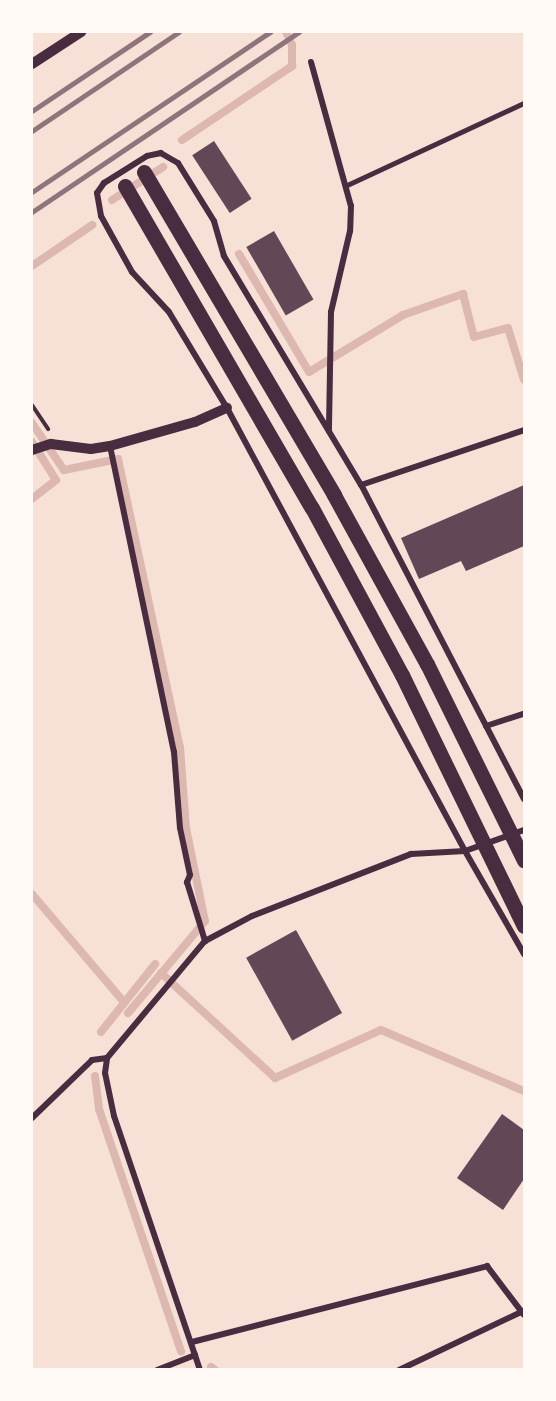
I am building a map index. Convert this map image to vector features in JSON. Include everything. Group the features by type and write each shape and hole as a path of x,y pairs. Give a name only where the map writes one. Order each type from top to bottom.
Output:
{"main road":[{"path":"144,172 339,505 519,833 525,860"},
{"path":"125,186 312,508 487,844 525,926"}],"street":[{"path":"32,64 81,32"},
{"path":"311,62 351,206 350,231 331,312 329,430"},
{"path":"525,799 361,485 224,256 214,222 178,163 161,153 147,156 104,183 97,193 101,216 132,272 169,312 227,408 465,850 525,954"},
{"path":"32,450 55,445 91,449 112,455 227,408"},
{"path":"361,485 525,429"},
{"path":"112,455 170,731 180,828 190,875 187,882 205,941"},
{"path":"486,726 525,714"},
{"path":"200,1370 114,1116 105,1073 107,1058 205,941 252,916 411,854 465,850 519,833"},
{"path":"32,1118 92,1060 107,1058"},
{"path":"192,1342 487,1266 524,1313 399,1370"},
{"path":"156,1370 195,1355"}],"lane":[{"path":"345,186 525,103"}],"path":[{"path":"32,405 55,445"}],"building":[{"path":"214,141 252,199 230,213 192,155"},
{"path":"274,231 314,299 286,315 246,247"},
{"path":"524,485 524,546 466,571 461,561 419,579 401,538"},
{"path":"296,930 342,1013 292,1041 246,958"},
{"path":"502,1114 524,1130 524,1179 503,1210 457,1178"}],"waterway":[{"path":"182,140 292,66 292,45 286,32"},
{"path":"112,200 163,167"},
{"path":"32,266 92,225"},
{"path":"239,254 309,372 403,315 463,294 474,337 508,328 524,380"},
{"path":"32,423 64,470 118,459 180,747 186,828 205,921 128,1013"},
{"path":"32,442 56,480 32,499"},
{"path":"32,894 124,1002"},
{"path":"101,1032 155,964"},
{"path":"161,973 275,1078 381,1030 524,1091"},
{"path":"95,1076 99,1109 181,1351"},
{"path":"211,1367 215,1370"}],"railway":[{"path":"32,111 150,32"},
{"path":"32,131 179,32"},
{"path":"32,192 270,32"},
{"path":"32,212 299,32"}]}
